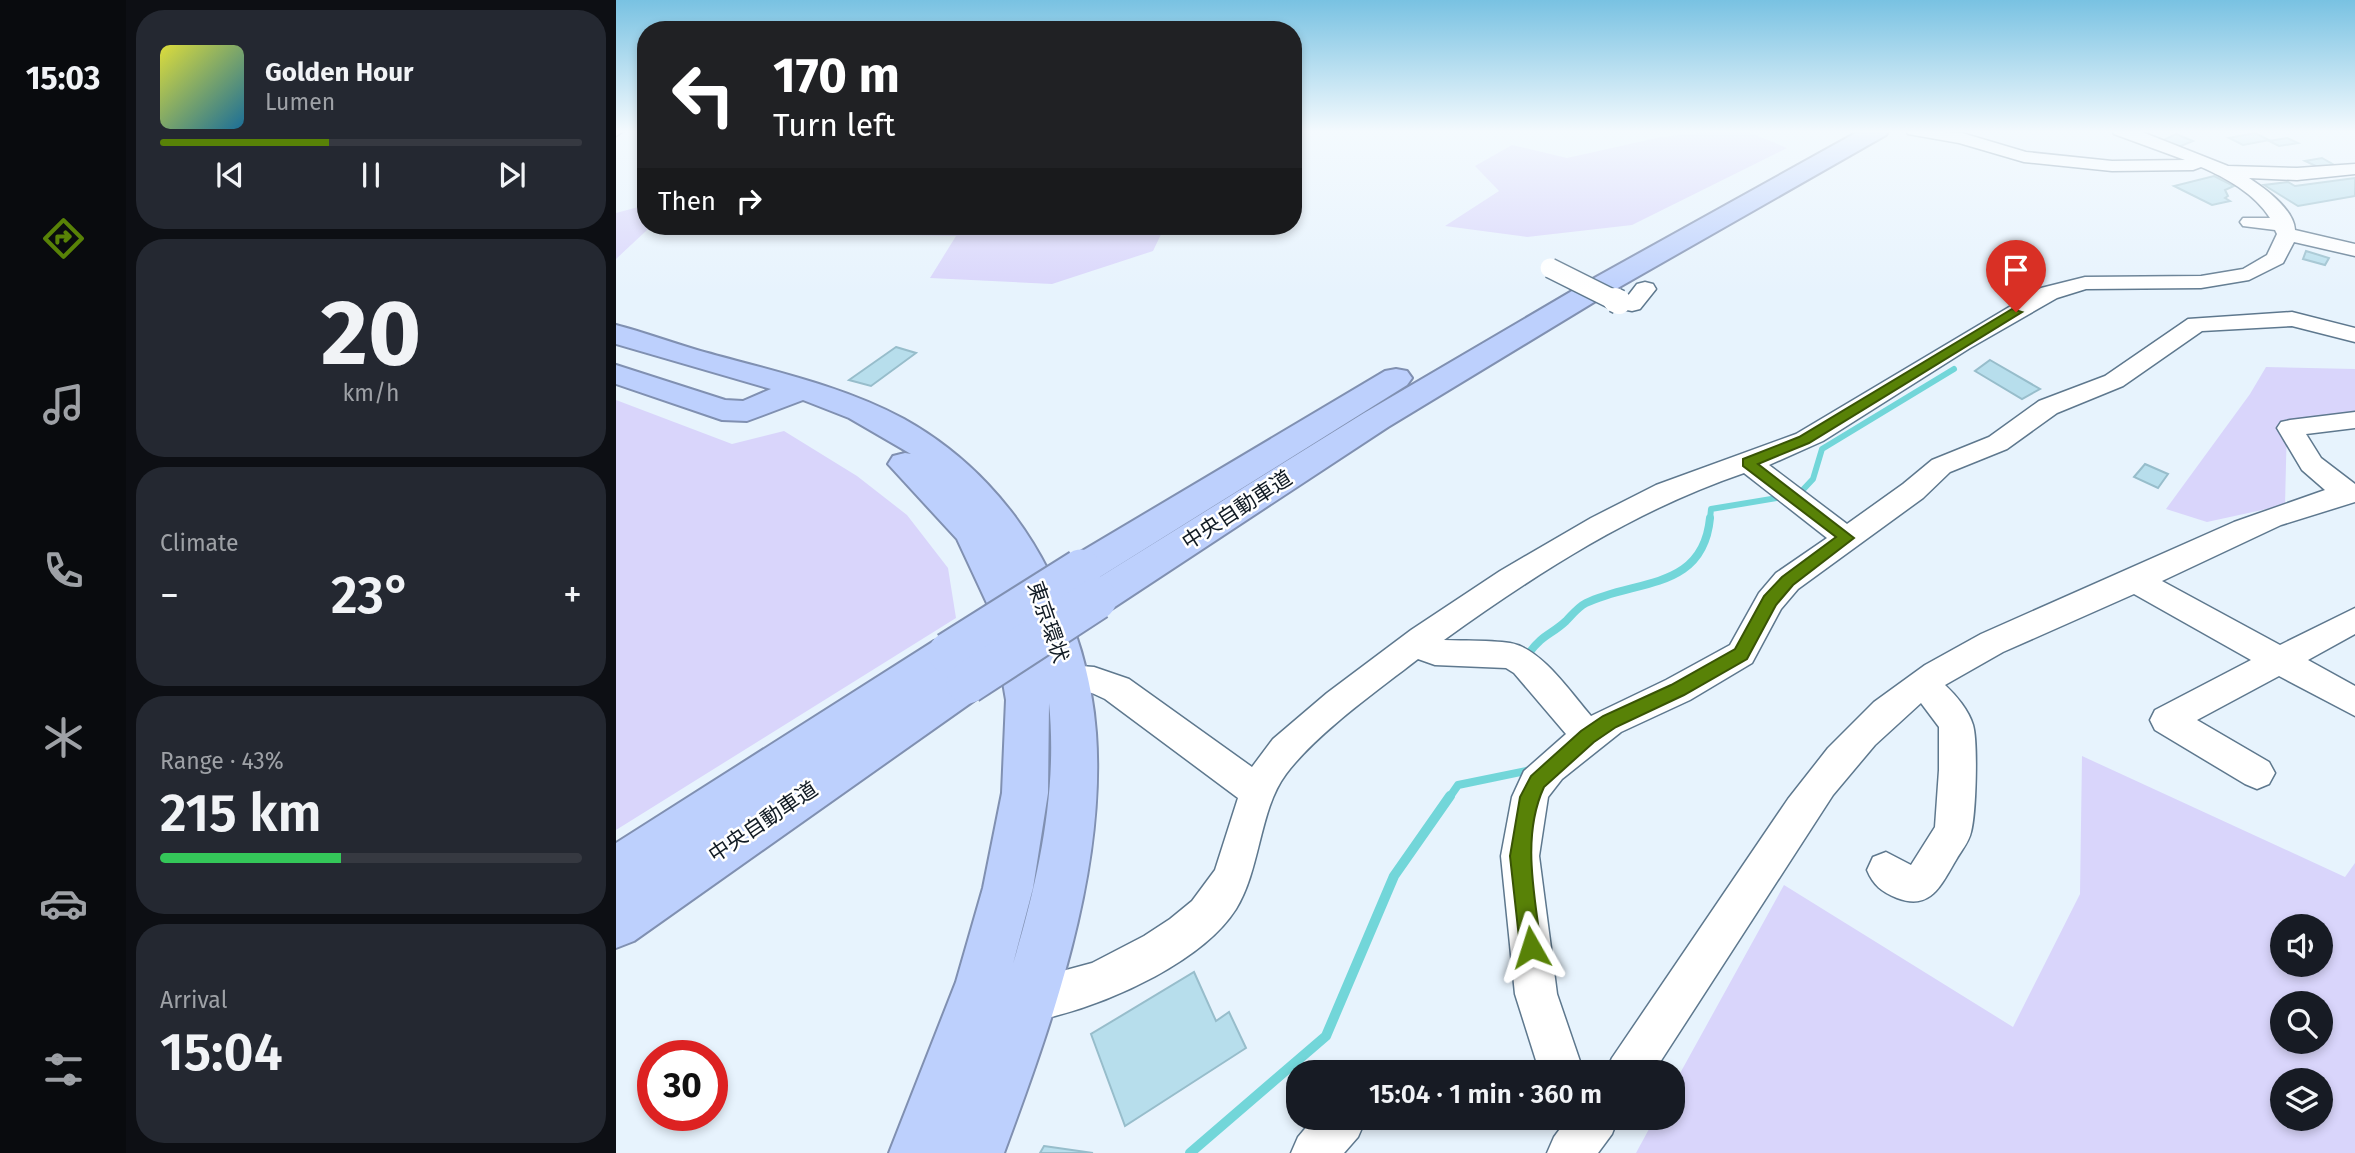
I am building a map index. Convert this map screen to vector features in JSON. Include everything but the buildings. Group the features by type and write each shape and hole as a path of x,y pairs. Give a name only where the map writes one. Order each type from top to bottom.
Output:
{"highway":[{"name":"中央自動車道","path":"616,870 958,668 1088,584 1315,426 1478,331 1744,184"},
{"name":"中央自動車道","path":"1088,584 1377,421 1552,315 1783,184"},
{"name":"東京環状","path":"616,334 786,401 892,455 941,494 962,517 996,572 1018,632 1028,701 1026,772 1010,877 1002,1002 1003,1079 974,1153"},
{"name":"東京環状","path":"616,354 786,401 848,405 894,427 933,453 980,495 1009,532 1047,610 1067,678 1074,755 1069,821 1058,887 1002,1002 919,1153"},
{"path":"616,374 722,410 732,416 755,421 774,418 786,401"},
{"name":"中央自動車道","path":"616,923 958,668"}],"street":[{"path":"2243,184 2263,196 2286,230"},
{"path":"2250,222 2355,250"},
{"path":"1002,1002 1073,991 1108,977 1174,941 1203,918 1221,897 1239,857 1258,792 1271,766 1352,692 1507,582 1650,499 1804,440 2049,293 2085,283 2202,282 2237,277 2265,268 2276,259 2286,230"},
{"path":"1550,268 1619,302 1632,304 1645,289"},
{"path":"1558,1060 1536,994 1520,856 1530,797 1537,782 1588,736 1609,722 1678,690 1741,654 1770,601 1787,581 1913,491 1941,466 1998,443 2049,407 2114,381 2196,324 2292,319 2355,335"},
{"path":"2352,494 2311,464 2290,428 2355,420"},
{"path":"1748,463 1847,538"},
{"path":"1636,1060 1817,789 1861,735 1922,684 1974,654 2083,601 2136,581 2241,532 2352,494"},
{"path":"2136,581 2355,702"},
{"path":"2257,773 2167,720 2355,620"},
{"path":"1417,645 1435,652 1511,656 1525,664 1588,736"},
{"path":"1067,678 1094,680 1117,689 1258,792"},
{"path":"1886,870 1903,882 1917,884 1923,880 1953,831 1957,770 1956,725 1941,702 1922,684"}],"shaded area":[{"path":"1492,184 1715,184 1632,225 1527,237 1445,226 1499,191"},
{"path":"637,207 637,235 642,235 616,259 616,213"},
{"path":"904,235 1161,235 1153,251 1052,284 930,278 956,236"},
{"path":"2266,367 2355,369 2355,424 2287,423 2285,505 2207,522 2166,509 2250,394"},
{"path":"616,400 732,444 784,431 857,476 907,515 948,568 956,618 616,830"},
{"path":"2082,756 2345,877 2355,863 2355,1153 1636,1153 1648,1130 1685,1130 1685,1064 1784,885 2013,1027 2080,894"}],"waterway":[{"path":"1799,494 1813,479 1822,449 1954,369"},
{"path":"1710,519 1711,509 1783,497"},
{"path":"1534,658 1529,653 1534,647 1583,605 1605,595 1645,585 1681,571 1695,559 1705,542 1710,518"},
{"path":"1449,798 1458,785 1531,770"},
{"path":"1190,1153 1326,1036 1394,876 1450,796"}],"route":[{"path":"1531,947 1520,856 1530,797 1537,782 1588,736 1609,722 1678,690 1741,654 1770,601 1787,581 1847,538 1748,463 1804,440 2016,312"}]}
